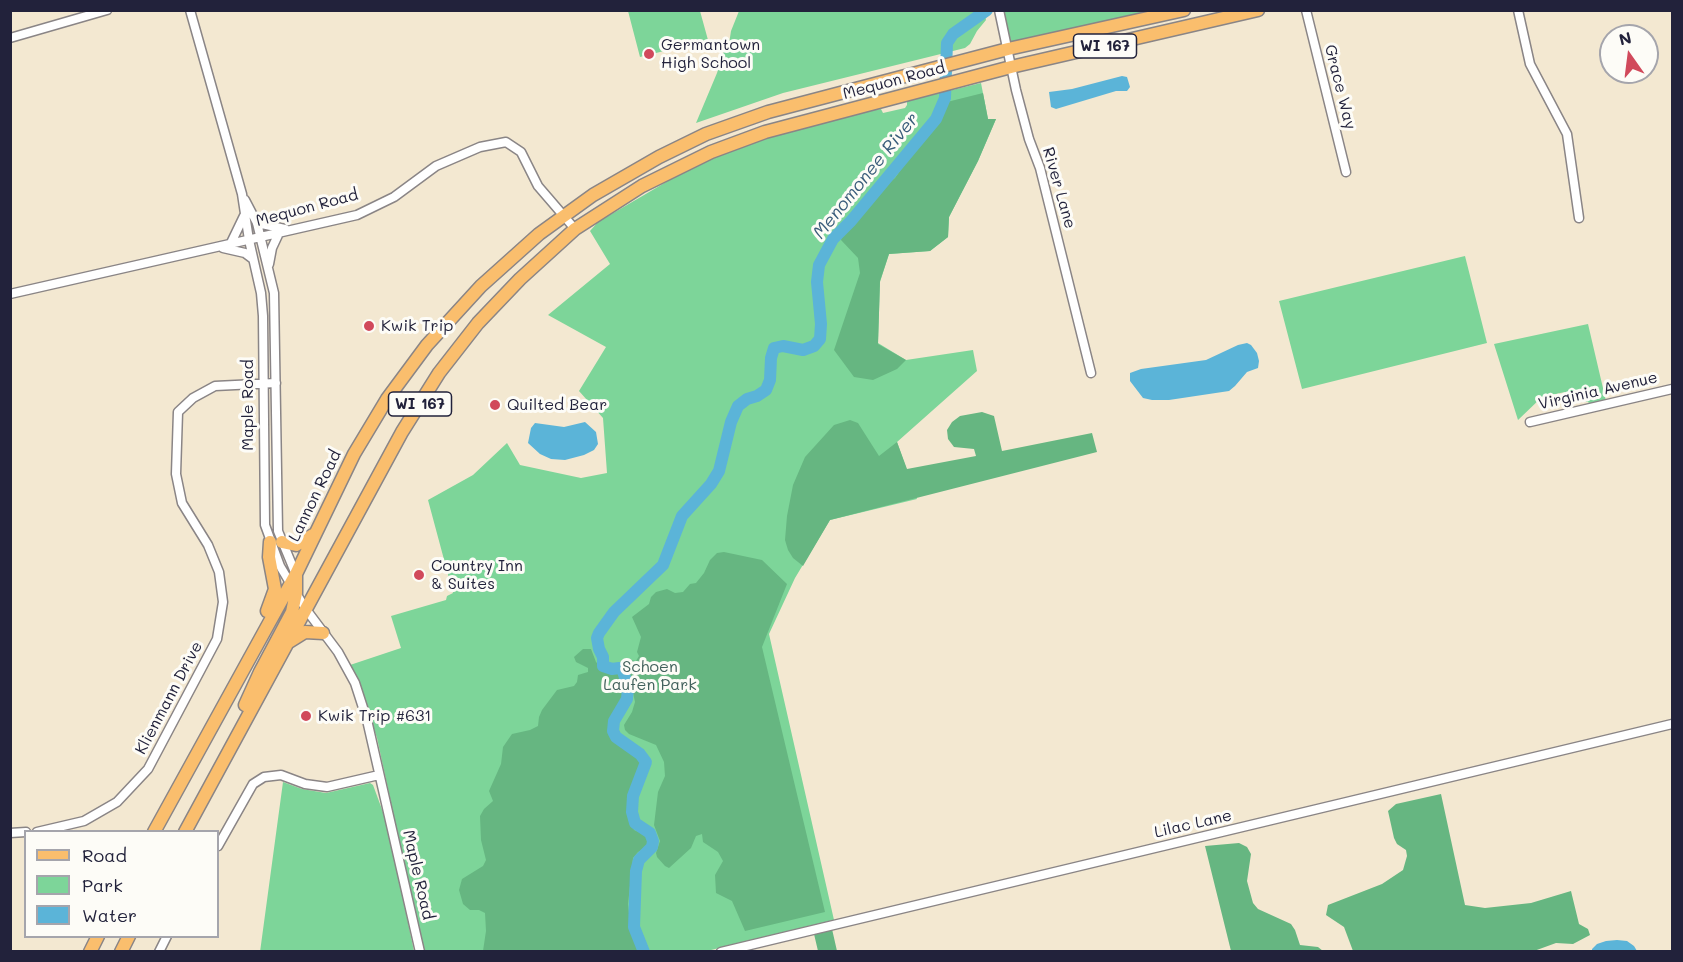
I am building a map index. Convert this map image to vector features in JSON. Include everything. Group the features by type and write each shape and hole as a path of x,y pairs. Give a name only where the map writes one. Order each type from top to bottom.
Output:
{"main road":[{"name":"Mequon Road","path":"562,217 593,195 706,134 768,112 1008,49 1184,10"},
{"name":"Mequon Road","path":"574,229 642,186 711,152 765,132 1011,67 1258,10"},
{"path":"1142,20 1146,36"},
{"name":"Lannon Road","path":"155,830 239,676 294,583 314,534 354,454 387,399 427,345 481,286 539,234 562,217"},
{"name":"WI 167","path":"186,830 402,432 439,373 478,323 520,279 574,229"},
{"path":"305,608 306,571 326,526 328,507"},
{"path":"239,676 248,647 273,598 275,589 269,557 276,542 296,545 314,534"},
{"path":"238,734 239,717 292,612 294,583"},
{"path":"286,644 305,632 323,633"}],"street":[{"path":"10,38 107,10"},
{"name":"Maple Road","path":"190,10 242,194 262,309 264,517 305,608 338,652 355,683 367,720 420,951"},
{"name":"Grace Way","path":"1306,10 1346,171"},
{"path":"1518,10 1530,64 1567,134 1579,218"},
{"name":"River Lane","path":"999,12 1029,139 1040,168 1091,373"},
{"name":"Mequon Road","path":"10,294 357,215 394,197 436,166 480,147 506,142 520,152 537,186 574,229"},
{"name":"Maple Road","path":"242,194 257,223 275,307 278,531 276,542"},
{"path":"230,245 244,215"},
{"path":"257,223 292,230"},
{"path":"268,270 272,248 279,234"},
{"path":"220,247 245,253 253,259"},
{"name":"Klienmann Drive","path":"43,830 84,821 117,802 148,769 218,639 223,602 219,572 208,545 182,503 176,474 178,412 193,398 215,386 276,383"},
{"name":"Virginia Avenue","path":"1530,422 1672,389"},
{"name":"Maple Road","path":"294,583 305,608"},
{"name":"Lilac Lane","path":"721,951 1672,724"},
{"path":"219,844 253,783 264,777 281,775 305,784 327,787 379,775"}],"green space":[{"path":"628,11 700,11 708,40 640,57"},
{"path":"739,11 984,11 986,20 965,48 783,93 696,123 724,51 729,44 731,31"},
{"path":"999,11 1179,11 1008,49"},
{"name":"Schoen Laufen Park","path":"981,83 988,119 996,119 978,161 949,217 948,237 930,251 889,254 880,282 878,343 906,360 973,350 977,371 897,442 917,499 830,520 795,578 769,634 834,920 707,951 423,951 377,738 350,665 401,648 391,616 446,600 447,596 453,593 428,500 473,475 507,443 520,465 581,478 607,473 603,418 579,391 606,347 548,315 610,264 590,231 598,222 685,171 735,149 789,131 871,110 881,109 883,113 905,108 907,101"},
{"path":"983,93 988,119 996,119 978,161 949,217 948,237 930,251 889,254 880,281 878,344 906,360 897,369 873,380 854,377 834,350 860,273 858,258 841,240 843,233 868,209 881,189 895,178 942,118 947,102"},
{"path":"1465,256 1487,343 1302,389 1279,301"},
{"path":"1588,324 1606,401 1592,404 1565,392 1542,397 1518,420 1494,344"},
{"path":"982,412 994,416 1002,451 1092,433 1097,452 830,520 803,566 793,558 785,540 793,485 805,457 834,425 850,420 858,423 879,456 897,442 907,469 976,456 974,449 954,447 948,439 947,430 960,416"},
{"name":"Schoen Laufen Park","path":"724,552 762,560 787,584 762,647 825,912 745,931 732,901 716,893 715,875 723,861 718,852 703,842 702,834 696,836 691,848 669,868 657,857 660,841 654,825 658,792 665,776 664,762 656,745 629,734 624,725 635,702 627,664 631,660 636,661 639,656 637,652 641,637 632,617 649,604 656,592 667,589 675,593 683,592 690,584 696,583 710,560 717,553"},
{"path":"583,649 591,649 596,662 602,668 607,671 620,672 624,695 608,726 609,734 639,759 643,766 631,786 628,814 634,830 645,835 650,841 648,846 633,858 628,904 631,931 639,951 483,951 486,931 485,913 470,910 463,904 459,890 462,879 483,866 486,860 481,840 480,816 493,801 489,791 501,764 503,747 512,734 538,726 542,710 557,690 574,686 578,675 588,672 588,668 576,662 574,657"},
{"path":"283,782 302,789 326,793 370,783 373,785 387,823 414,951 260,952"},
{"path":"1441,794 1465,905 1485,908 1531,903 1571,891 1579,924 1588,929 1590,935 1573,944 1556,943 1534,951 1353,951 1344,927 1326,915 1328,905 1382,884 1403,870 1407,856 1406,850 1397,844 1394,838 1388,811 1396,804"},
{"path":"1239,843 1247,847 1251,854 1247,881 1253,903 1258,909 1291,924 1300,945 1318,947 1323,951 1231,951 1205,846"},
{"path":"832,929 837,951 818,951 814,934"}],"water":[{"path":"1122,76 1127,77 1130,87 1127,91 1116,91 1056,109 1051,107 1049,92 1072,89"},
{"path":"1247,343 1257,353 1258,368 1247,372 1229,391 1169,400 1152,400 1143,398 1130,381 1130,373 1141,369 1206,360"},
{"path":"585,422 596,432 598,444 594,450 584,455 565,460 551,459 540,454 528,443 531,428 535,423 564,427"},
{"path":"1617,940 1627,941 1637,951 1592,951 1597,944"}],"waterway":[{"name":"Menomonee River","path":"644,952 634,927 636,871 639,860 652,847 653,841 650,833 635,823 632,812 633,796 646,762 640,754 616,737 613,731 614,721 627,699 628,688 623,671 619,668 612,669 603,666 603,657 597,638 614,612 663,565 682,516 711,484 719,471 731,422 738,406 766,390 770,380 774,348 783,346 803,350 814,346 820,339 817,282 819,265 833,239 851,221 936,119 945,98 947,43 953,34 987,10"}],"place":[{"name":"Germantown High School","path":"649,54"},
{"name":"Kwik Trip","path":"369,326"},
{"name":"Quilted Bear","path":"495,405"},
{"name":"Country Inn & Suites","path":"419,575"},
{"name":"Kwik Trip #631","path":"306,716"}]}
